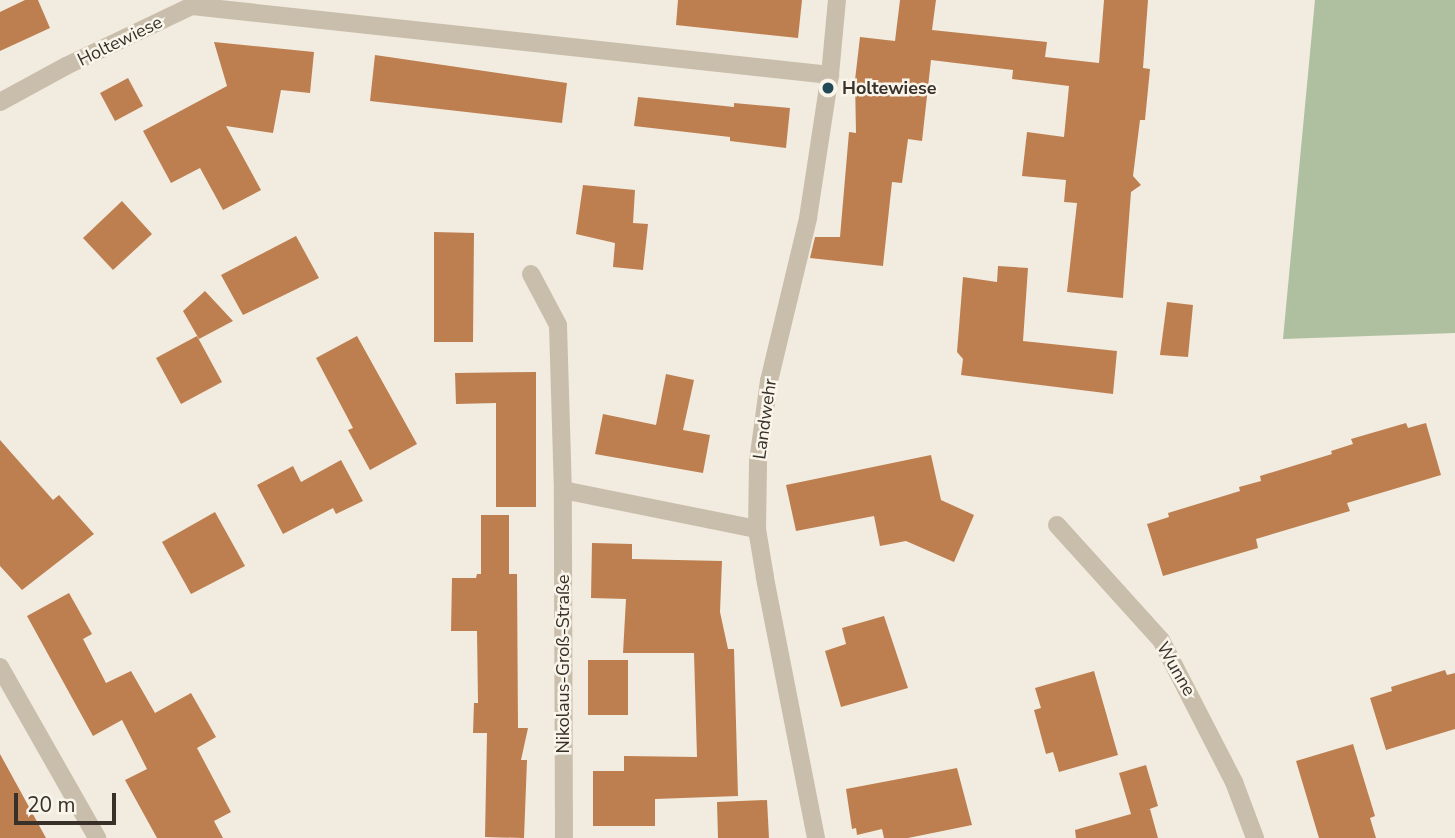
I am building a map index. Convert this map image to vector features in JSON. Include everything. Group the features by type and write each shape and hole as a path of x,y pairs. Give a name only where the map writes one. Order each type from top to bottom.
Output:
{"street":[{"name":"Landwehr","path":"816,838 757,529 758,462 769,381 808,218 830,75 837,0"},
{"name":"Holtewiese","path":"0,102 66,66 192,6 830,75"},
{"name":"Nikolaus-Groß-Straße","path":"531,275 558,325 563,490 564,838"},
{"path":"563,490 757,529"},
{"name":"Wunne","path":"1057,525 1161,640 1234,782 1255,838"},
{"path":"0,667 97,838"}],"green space":[{"path":"1315,0 1455,0 1455,333 1283,339"}],"building":[{"path":"25,0 38,0 50,28 0,51 0,12"},
{"path":"678,0 802,0 798,38 676,25"},
{"path":"900,0 936,0 932,30 1047,42 1045,57 1099,63 1104,0 1148,0 1143,68 1150,69 1145,120 1140,120 1133,176 1141,185 1131,192 1123,298 1067,292 1077,203 1064,202 1066,180 1022,176 1027,132 1064,137 1069,86 1012,79 1013,70 931,60 922,141 908,139 902,183 892,182 883,266 810,258 815,237 840,237 849,132 856,133 855,80 860,37 895,41"},
{"path":"214,42 314,52 310,93 281,90 273,133 226,126 261,190 223,210 200,168 171,183 143,131 227,86"},
{"path":"375,55 567,83 562,123 370,101"},
{"path":"128,78 143,106 115,121 100,93"},
{"path":"638,97 734,107 734,103 790,108 786,148 730,141 730,137 634,126"},
{"path":"583,185 635,190 633,223 648,224 643,270 613,267 615,243 576,234"},
{"path":"122,201 152,234 113,270 83,238"},
{"path":"434,232 474,233 473,342 434,342"},
{"path":"296,236 319,278 243,315 221,275"},
{"path":"998,266 1028,268 1023,341 1117,351 1113,394 961,375 963,359 957,352 963,277 997,282"},
{"path":"205,291 233,321 199,339 183,311"},
{"path":"1167,302 1193,305 1188,357 1160,355"},
{"path":"197,336 222,382 181,404 156,358"},
{"path":"357,336 417,444 370,470 348,430 353,428 316,358"},
{"path":"536,372 536,507 496,507 496,403 456,404 455,373"},
{"path":"666,374 694,380 683,430 710,435 703,473 595,454 603,414 656,425"},
{"path":"1406,423 1408,428 1426,423 1441,475 1347,503 1350,511 1256,539 1258,548 1163,576 1147,524 1169,517 1168,513 1240,491 1239,487 1261,481 1260,476 1332,454 1331,451 1353,444 1351,439"},
{"path":"0,440 53,500 59,495 94,534 22,590 0,566"},
{"path":"931,455 941,500 974,515 954,562 906,541 880,546 874,516 796,531 786,485"},
{"path":"341,460 363,501 336,514 333,508 283,534 257,485 293,466 301,482"},
{"path":"215,512 245,566 191,594 162,542"},
{"path":"481,515 509,515 509,574 517,574 518,728 528,728 521,760 527,760 524,838 485,837 487,733 473,733 474,703 478,703 477,631 451,631 452,578 476,578 477,574 481,574"},
{"path":"592,543 632,544 632,559 722,561 720,612 728,649 734,649 738,796 655,799 655,826 593,826 593,771 624,771 624,756 697,757 694,653 623,653 626,599 591,598"},
{"path":"69,593 92,634 83,639 106,683 131,671 155,713 191,693 216,737 197,748 231,812 214,821 223,838 157,838 125,780 147,769 122,720 93,736 27,616"},
{"path":"884,616 908,688 841,707 825,651 846,644 842,628"},
{"path":"588,660 628,660 628,715 588,715"},
{"path":"1445,670 1447,675 1455,673 1455,729 1386,750 1370,698 1392,691 1391,687"},
{"path":"1094,671 1118,755 1059,772 1053,752 1046,754 1034,710 1041,708 1035,688"},
{"path":"1353,744 1375,816 1370,818 1376,838 1319,838 1296,761"},
{"path":"0,754 46,838 0,838"},
{"path":"1146,765 1158,806 1144,811 1150,809 1158,838 1076,838 1075,830 1131,814 1119,773"},
{"path":"957,768 972,825 908,838 884,838 882,829 857,835 856,828 852,829 846,789"},
{"path":"767,800 769,838 718,838 717,802"}],"place":[{"name":"Holtewiese","path":"828,88"}]}
